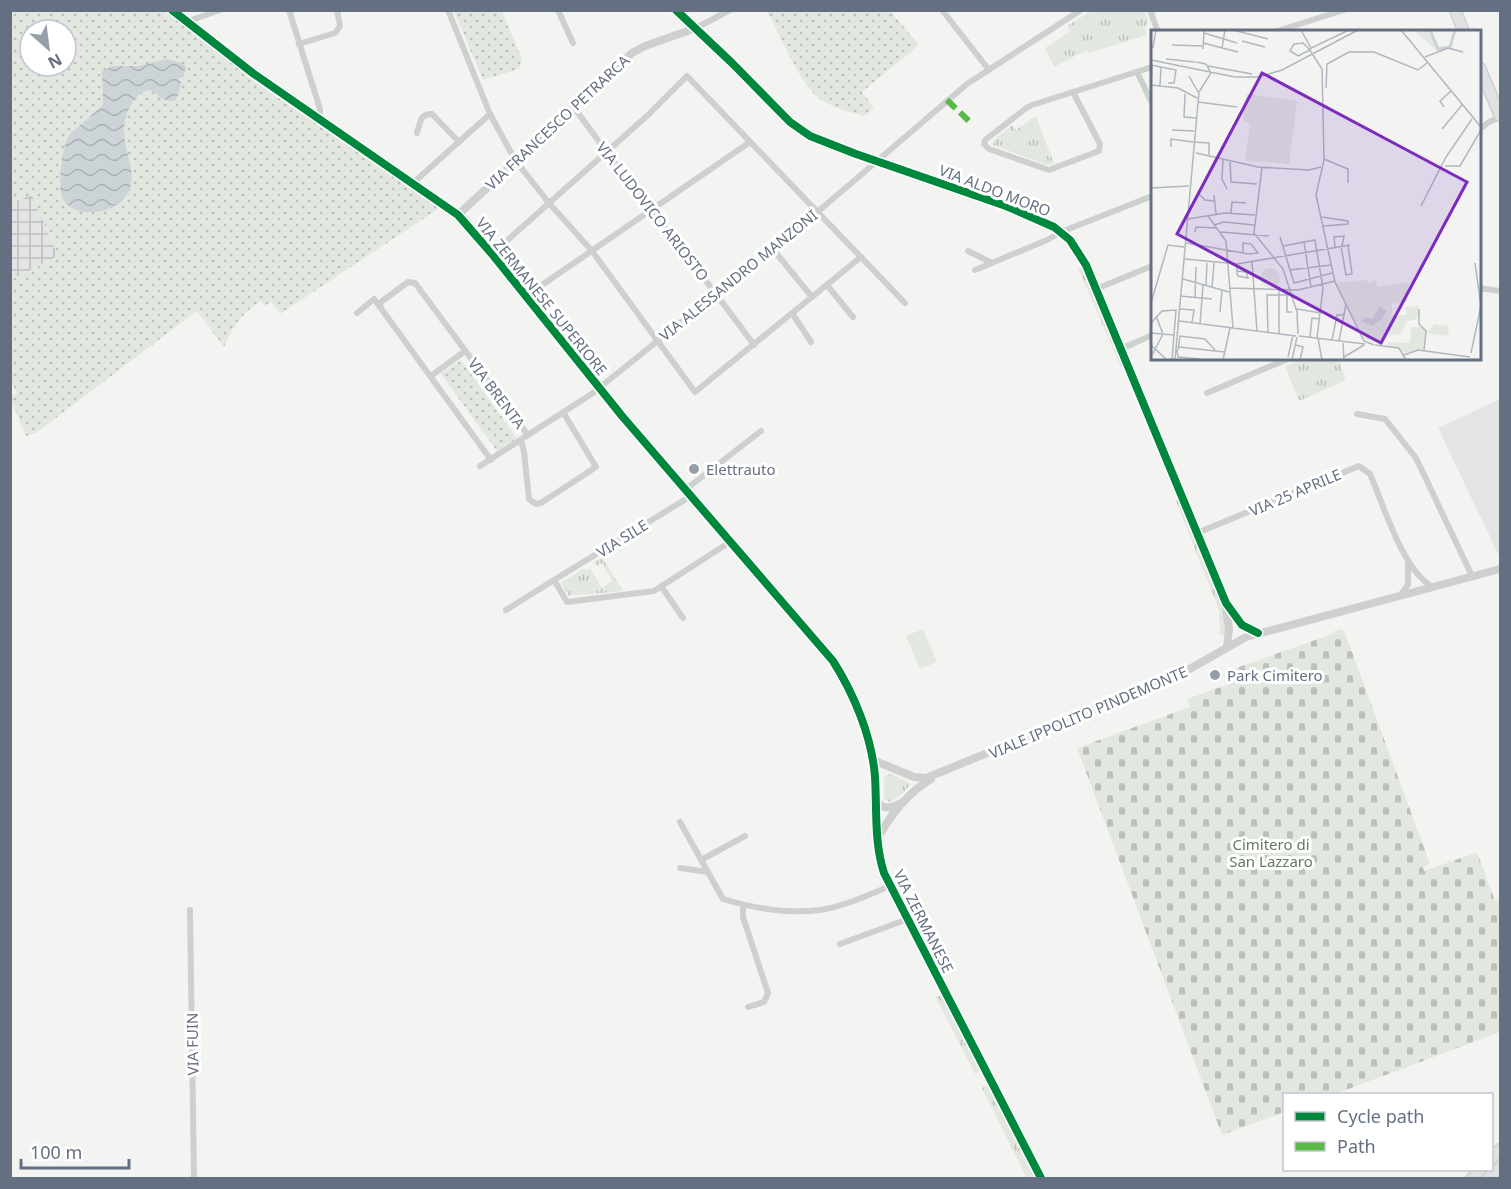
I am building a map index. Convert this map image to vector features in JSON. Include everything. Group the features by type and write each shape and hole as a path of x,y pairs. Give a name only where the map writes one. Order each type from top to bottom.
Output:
{"main road":[{"path":"1455,10 1463,30"},
{"path":"1481,73 1500,116"}],"street":[{"name":"VIA ZERMANESE SUPERIORE","path":"172,10 254,74 458,215 599,388 833,661"},
{"path":"186,22 220,10"},
{"path":"289,10 320,109 320,121"},
{"path":"299,44 335,33 340,26 336,10"},
{"path":"448,10 490,114 515,160 549,203 592,251 695,392 861,257"},
{"path":"558,10 573,43"},
{"name":"VIA ALDO MORO","path":"676,10 801,130 822,142 1006,206 1061,232 1081,256 1096,289 1226,603"},
{"path":"696,28 730,10"},
{"path":"942,10 989,70"},
{"name":"VIA ALESSANDRO MANZONI","path":"480,466 599,388 818,210 947,100 1072,13 1081,10"},
{"path":"1150,10 1157,30"},
{"path":"1280,30 1328,13 1344,10"},
{"name":"VIA FRANCESCO PETRARCA","path":"458,215 573,106 638,49 696,28"},
{"path":"1073,92 1100,144 1099,151 1049,170 989,149 984,144 984,140 1017,112 1032,105 1073,92 1137,72 1151,67"},
{"path":"1137,72 1151,101"},
{"path":"492,254 648,115 687,76 905,303"},
{"name":"VIA LUDOVICO ARIOSTO","path":"573,106 606,153 717,293 754,345"},
{"path":"417,133 422,117 432,114 459,142"},
{"path":"414,183 490,114"},
{"path":"1481,127 1500,116"},
{"path":"526,296 750,142"},
{"path":"975,270 1061,232 1151,196"},
{"path":"772,248 812,297"},
{"path":"968,251 992,263"},
{"path":"1096,289 1151,266"},
{"name":"VIA BRENTA","path":"380,307 381,302 408,282 415,283 528,435"},
{"path":"827,285 853,317"},
{"path":"1481,288 1500,291"},
{"path":"357,313 374,299 491,460"},
{"path":"792,313 811,342"},
{"path":"1121,349 1151,335"},
{"name":"VIA BRENTA","path":"431,376 465,351"},
{"path":"1208,393 1285,360"},
{"path":"521,440 529,499 536,504 541,503 596,467 563,412"},
{"path":"1357,414 1385,419 1416,458 1472,576"},
{"name":"VIA SILE","path":"506,610 688,493 761,431"},
{"name":"VIA 25 APRILE","path":"1197,533 1359,466 1370,474 1408,562 1418,577 1431,586"},
{"path":"554,580 567,602 654,591 730,542"},
{"path":"1401,594 1408,585 1408,562"},
{"name":"VIALE IPPOLITO PINDEMONTE","path":"873,760 918,778 943,772 1179,675 1242,639 1258,633 1500,569"},
{"path":"661,586 683,618"},
{"path":"1226,603 1242,625 1245,632 1242,639 1233,635 1229,629"},
{"path":"1226,603 1229,629 1227,647"},
{"path":"1242,625 1258,633"},
{"name":"VIA ZERMANESE","path":"833,661 854,702 868,740 873,760 877,839 882,865 890,886 1041,1179"},
{"name":"VIALE IPPOLITO PINDEMONTE","path":"877,839 904,802 919,787 943,772"},
{"path":"875,802 889,808 904,802"},
{"name":"VIA ZERMANESE","path":"680,822 723,899 743,905 793,911 821,910 890,886"},
{"path":"701,860 745,836"},
{"path":"680,868 708,872"},
{"path":"743,905 743,917 768,993 764,1002 748,1007"},
{"name":"VIA FUIN","path":"190,909 194,1179"},
{"name":"VIA ZERMANESE","path":"840,944 908,919"}],"shaded area":[{"path":"32,195 58,256 11,280 10,203"},
{"path":"1500,399 1500,558 1438,428"}],"green space":[{"path":"10,11 165,11 271,93 441,207 280,314 271,302 265,306 261,301 248,310 239,321 224,347 197,311 36,433 26,436 11,400 11,396 17,393 11,382 11,280 58,256 32,195 11,203"},
{"path":"454,11 502,11 522,59 519,69 483,80"},
{"path":"767,11 890,11 919,45 862,92 874,108 864,116 829,104 812,92 790,58"},
{"path":"1091,11 1144,11 1148,19 1145,30 1147,35 1089,53 1087,50 1054,67 1045,48 1070,31 1067,26"},
{"path":"1036,116 1054,164 1047,165 993,145 994,140 1012,125 1016,130"},
{"path":"1082,267 1123,365 1121,367 1078,268"},
{"path":"461,360 517,438 497,451 441,374"},
{"path":"1296,360 1338,360 1346,380 1299,401 1285,366"},
{"path":"1179,499 1223,606 1227,636 1220,635 1219,610 1176,501"},
{"path":"602,557 623,591 569,596 561,583 584,568 586,570 591,567 602,588 612,581 602,563 596,566 593,562"},
{"path":"923,629 937,662 920,669 906,636"},
{"name":"Cimitero di San Lazzaro","path":"1344,630 1430,864 1423,867 1424,871 1475,853 1478,855 1495,901 1500,900 1500,1032 1343,1091 1283,1093 1283,1112 1222,1135 1077,748 1190,707 1187,699 1240,680 1236,668 1335,633 1334,631"},
{"path":"890,774 910,783 907,789 889,802 884,798 884,777"},
{"path":"935,996 943,996 980,1071 975,1074"},
{"path":"988,1085 1036,1178 1027,1178 982,1088"}],"water":[{"path":"166,59 181,63 186,67 183,77 178,81 181,81 179,94 175,100 168,101 151,90 145,91 135,99 126,116 124,137 132,180 126,196 113,207 96,212 78,211 70,207 64,201 60,187 65,147 70,134 103,105 102,71 112,66 139,66"}],"marked path":[{"path":"947,100 971,123"}],"cycle path":[{"path":"172,10 254,74 458,215 622,416 833,661 855,702 870,747 875,777 877,837 884,873 1041,1178"},
{"path":"676,10 790,122 810,136 1006,206 1054,227 1070,240 1086,265 1226,603 1242,625 1258,633"}],"place":[{"name":"Elettrauto","path":"694,469"},
{"name":"Park Cimitero","path":"1215,675"}]}
